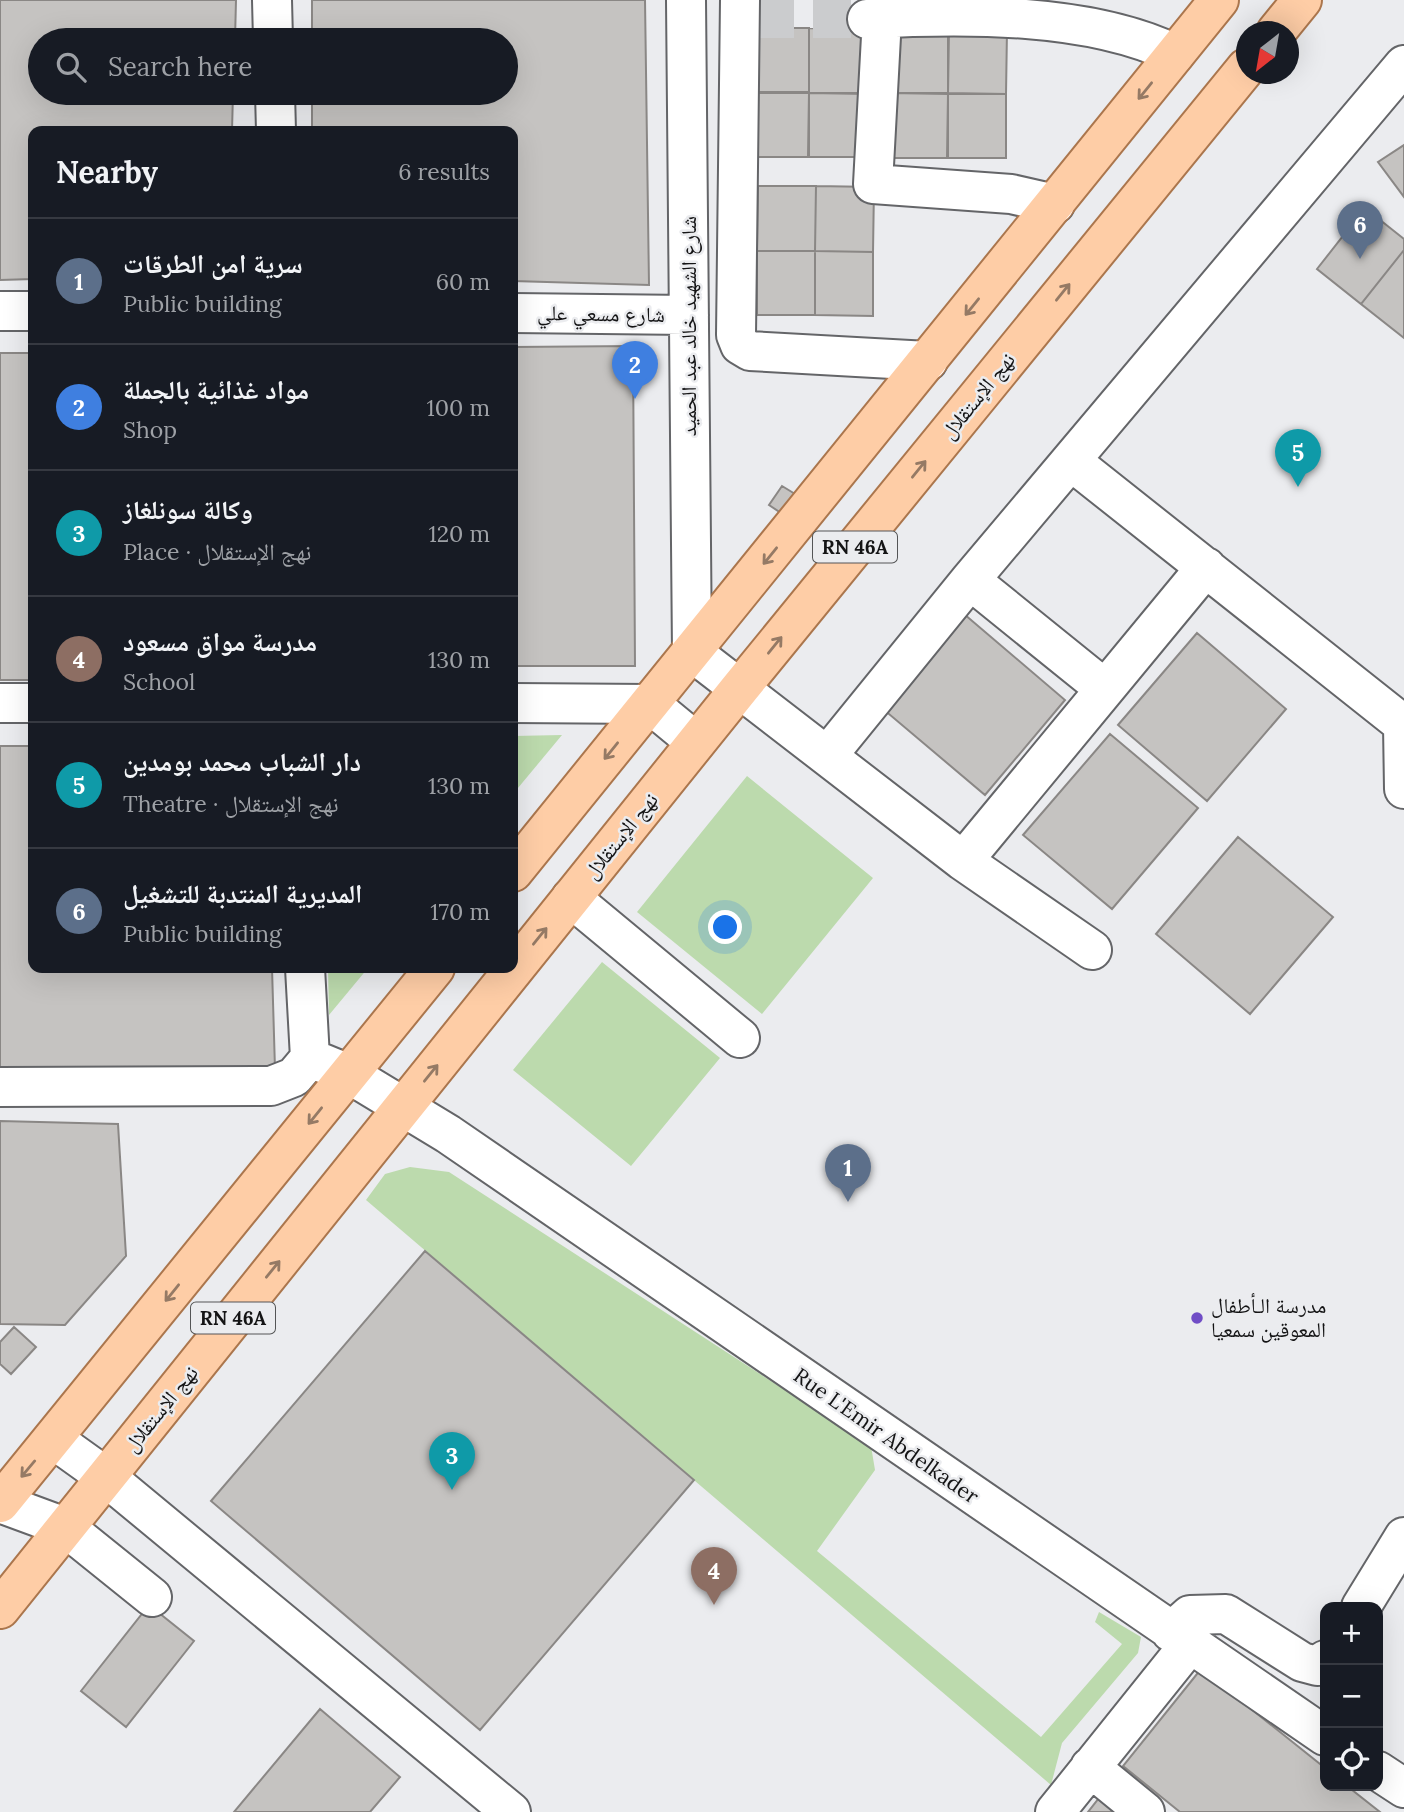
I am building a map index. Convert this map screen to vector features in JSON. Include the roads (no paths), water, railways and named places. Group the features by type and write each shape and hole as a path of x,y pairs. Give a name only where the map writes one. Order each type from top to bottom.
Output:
{"main road":[{"name":"RN 46A","path":"518,866 1219,0"},
{"path":"1285,21 1302,0"},
{"name":"نهج الإستقلال","path":"518,964 1236,81"},
{"name":"RN 46A","path":"0,1503 431,973"},
{"name":"نهج الإستقلال","path":"0,1609 511,973"}],"street":[{"path":"272,0 273,28"},
{"name":"شارع الشهيد خالد عبد الحميد","path":"687,0 692,652"},
{"path":"745,12 736,335 740,345 750,351 928,361"},
{"path":"1055,204 1011,194 873,184 889,14 1085,25 1126,18 1150,41 1175,54"},
{"path":"827,757 970,580 1404,65"},
{"path":"275,105 276,126"},
{"path":"0,311 28,311"},
{"name":"شارع مسعي علي","path":"518,313 689,316"},
{"path":"1071,461 1404,725 1404,789"},
{"path":"963,861 1206,567"},
{"path":"970,580 1105,689"},
{"path":"692,652 963,861 1093,950"},
{"path":"0,704 28,703"},
{"path":"518,703 650,704 696,742"},
{"path":"571,898 740,1038"},
{"path":"0,1087 271,1086 294,1077 310,1058 305,973"},
{"name":"Rue L'Emir Abdelkader","path":"310,1058 349,1074 447,1134 1320,1733"},
{"path":"53,1439 106,1477 511,1812"},
{"path":"0,1503 65,1527 152,1597"},
{"path":"1364,1602 1404,1537"},
{"path":"1055,1812 1180,1639 1191,1615 1226,1614 1301,1662 1317,1666 1320,1664"},
{"path":"1090,1767 1145,1812"},
{"path":"1383,1774 1404,1788"}],"tunnel":[{"path":"756,19 867,19"}],"place":[{"name":"المديرية المنتدبة للتشغيل","path":"1360,259"},
{"name":"مواد غذائية بالجملة","path":"635,399"},
{"name":"دار الشباب محمد بومدين","path":"1298,487"},
{"name":"سرية امن الطرقات","path":"848,1202"},
{"name":"مدرسة الـأطفال المعوقين سمعيا","path":"1197,1318"},
{"name":"وكالة سونلغاز","path":"452,1490"},
{"name":"مدرسة مواق مسعود","path":"714,1605"}]}
